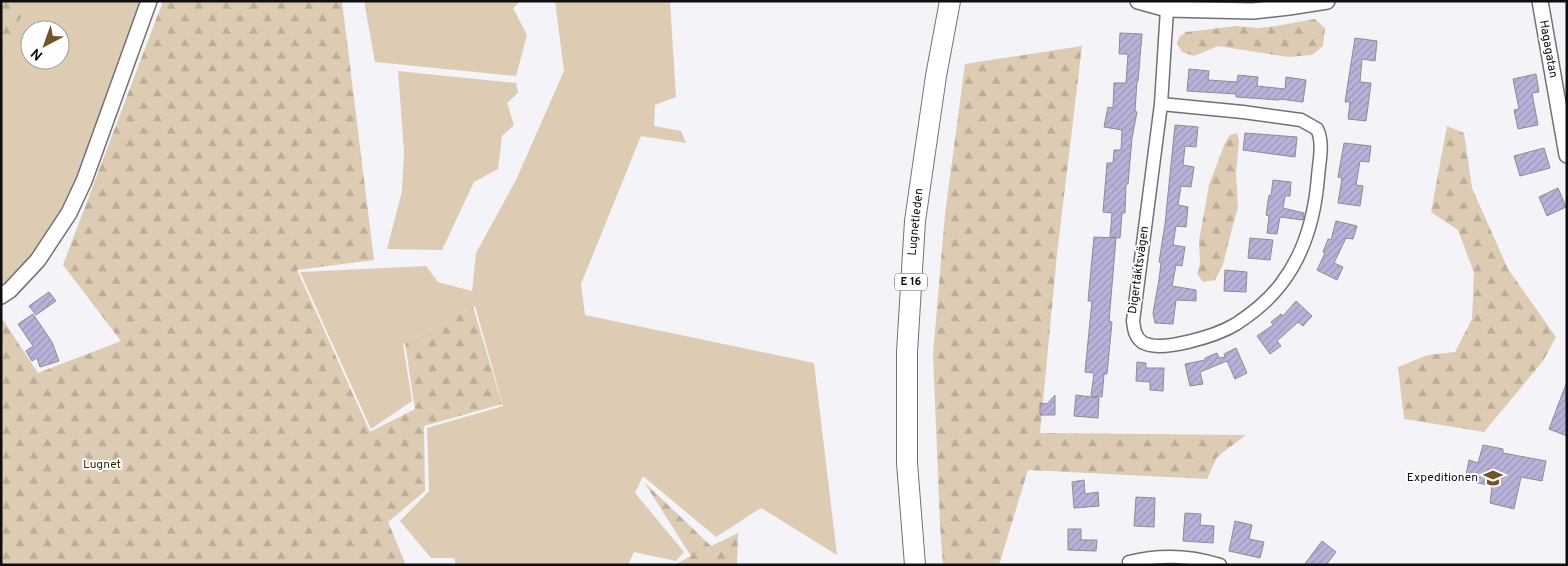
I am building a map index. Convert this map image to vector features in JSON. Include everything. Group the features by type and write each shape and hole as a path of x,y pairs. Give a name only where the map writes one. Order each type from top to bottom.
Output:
{"highway":[{"name":"Lugnetleden","path":"915,565 907,463 907,352 915,221 936,76 950,1"}],"street":[{"path":"1,296 10,290 38,260 69,213 84,181 149,1"},
{"path":"1138,1 1167,9 1253,11 1327,1"},
{"name":"Hagagatan","path":"1540,1 1567,155"},
{"name":"Digertäktsvägen","path":"1161,104 1250,112 1301,120 1315,127 1321,140 1317,192 1312,220 1294,265 1282,283 1267,300 1234,325 1216,334 1197,340 1163,346 1142,342 1134,332 1133,321 1161,104 1167,9"},
{"path":"1129,562 1148,558 1175,556 1190,557 1220,565"}],"green space":[{"path":"1,1 150,1 84,187 1,297"},
{"path":"1,1 28,1 1,62"},
{"name":"Lugnet","path":"163,1 342,1 374,260 297,270 370,432 415,409 405,343 473,307 502,404 424,426 425,491 388,522 406,565 1,565 1,317 38,373 121,341 63,265"},
{"path":"364,1 520,1 513,8 527,35 516,76 375,62"},
{"path":"555,1 670,1 676,97 655,105 654,126 681,131 686,143 641,136 581,284 585,315 814,363 837,555 761,508 716,537 643,476 635,493 684,552 676,561 634,552 628,565 456,565 454,558 431,558 400,521 429,491 427,428 503,406 475,306 403,344 412,401 371,429 300,272 426,266 438,282 472,291 476,253 516,180 564,71"},
{"path":"1315,19 1325,28 1323,46 1312,55 1288,57 1218,46 1194,56 1182,52 1177,43 1180,36 1186,32 1236,26 1258,28"},
{"path":"1082,46 1057,254 1040,433 1246,435 1217,457 1207,479 1028,470 999,565 943,565 933,354 945,214 965,64"},
{"path":"398,71 516,83 518,93 507,103 514,125 502,136 498,169 474,182 442,250 387,249 402,191 404,152"},
{"path":"1447,126 1464,133 1472,188 1508,269 1556,337 1543,361 1484,432 1404,419 1398,367 1428,355 1455,352 1472,319 1474,273 1458,230 1431,212"},
{"path":"1237,133 1239,141 1236,173 1238,207 1223,265 1215,280 1203,282 1197,274 1200,264 1199,241 1209,185 1225,143 1230,135"},
{"path":"644,482 711,546 738,533 737,565 674,565 691,556"}],"building":[{"path":"1120,33 1142,34 1135,111 1137,112 1132,138 1128,184 1126,184 1125,213 1122,213 1120,238 1110,237 1112,213 1103,212 1107,163 1113,163 1114,150 1121,150 1122,130 1104,127 1108,107 1113,108 1114,83 1126,83 1128,54 1119,54"},
{"path":"1355,38 1377,41 1375,61 1362,59 1360,82 1371,83 1366,121 1348,119 1350,102 1345,102"},
{"path":"1189,69 1209,71 1208,80 1237,82 1238,75 1258,77 1257,86 1285,89 1286,77 1306,80 1303,102 1236,97 1236,94 1187,91"},
{"path":"1536,74 1539,92 1532,93 1538,125 1518,129 1514,110 1519,109 1513,79"},
{"path":"1175,125 1198,127 1196,147 1185,146 1183,165 1194,167 1191,187 1181,186 1178,205 1188,207 1186,227 1176,226 1173,245 1185,247 1182,266 1176,265 1172,286 1196,290 1196,301 1176,300 1173,324 1155,323 1153,313 1161,263 1159,262 1165,224"},
{"path":"1245,133 1297,137 1295,157 1243,150"},
{"path":"1344,143 1371,146 1369,162 1360,161 1356,185 1363,186 1360,206 1338,203 1342,178 1338,177"},
{"path":"1544,148 1550,168 1520,176 1514,156"},
{"path":"1273,180 1291,182 1290,196 1285,196 1283,208 1304,213 1303,220 1280,217 1277,234 1267,233 1269,216 1266,215"},
{"path":"1558,188 1566,207 1547,216 1539,197"},
{"path":"1336,221 1357,226 1353,239 1346,238 1334,263 1343,267 1337,280 1317,270 1325,253 1323,252 1328,239 1331,240"},
{"path":"1094,237 1116,238 1109,321 1112,322 1107,374 1104,374 1102,397 1091,396 1094,373 1085,372 1092,301 1088,301"},
{"path":"1250,238 1273,240 1270,260 1248,258"},
{"path":"1225,270 1247,272 1246,292 1224,291"},
{"path":"49,292 56,301 36,315 29,306"},
{"path":"1296,301 1312,316 1303,326 1298,322 1277,341 1281,346 1270,354 1257,336 1273,325 1271,322 1281,314 1283,316"},
{"path":"33,314 52,342 59,361 40,367 37,358 32,361 26,351 33,346 18,324"},
{"path":"1236,348 1247,373 1235,379 1227,361 1200,372 1203,384 1190,386 1185,364 1205,360 1205,358 1217,353 1219,358 1225,357 1224,354"},
{"path":"1137,362 1146,363 1146,368 1164,368 1163,391 1150,390 1150,382 1136,381"},
{"path":"1567,384 1567,436 1549,429"},
{"path":"1055,395 1055,415 1040,415 1040,403 1047,404"},
{"path":"1076,395 1099,398 1098,418 1074,416"},
{"name":"Expeditionen","path":"1483,445 1503,449 1503,453 1546,461 1542,481 1521,477 1514,509 1490,503 1492,486 1465,480 1469,460 1478,463"},
{"path":"1084,480 1085,494 1098,492 1099,506 1074,508 1072,482"},
{"path":"1136,497 1155,498 1154,527 1134,526"},
{"path":"1185,513 1201,514 1200,525 1214,526 1213,543 1183,541"},
{"path":"1235,521 1252,525 1249,539 1264,542 1260,558 1229,551"},
{"path":"1068,529 1081,529 1081,540 1097,540 1096,551 1068,550"},
{"path":"1322,541 1336,552 1326,565 1304,565"}],"place":[{"name":"Expeditionen","path":"1493,478"}]}
